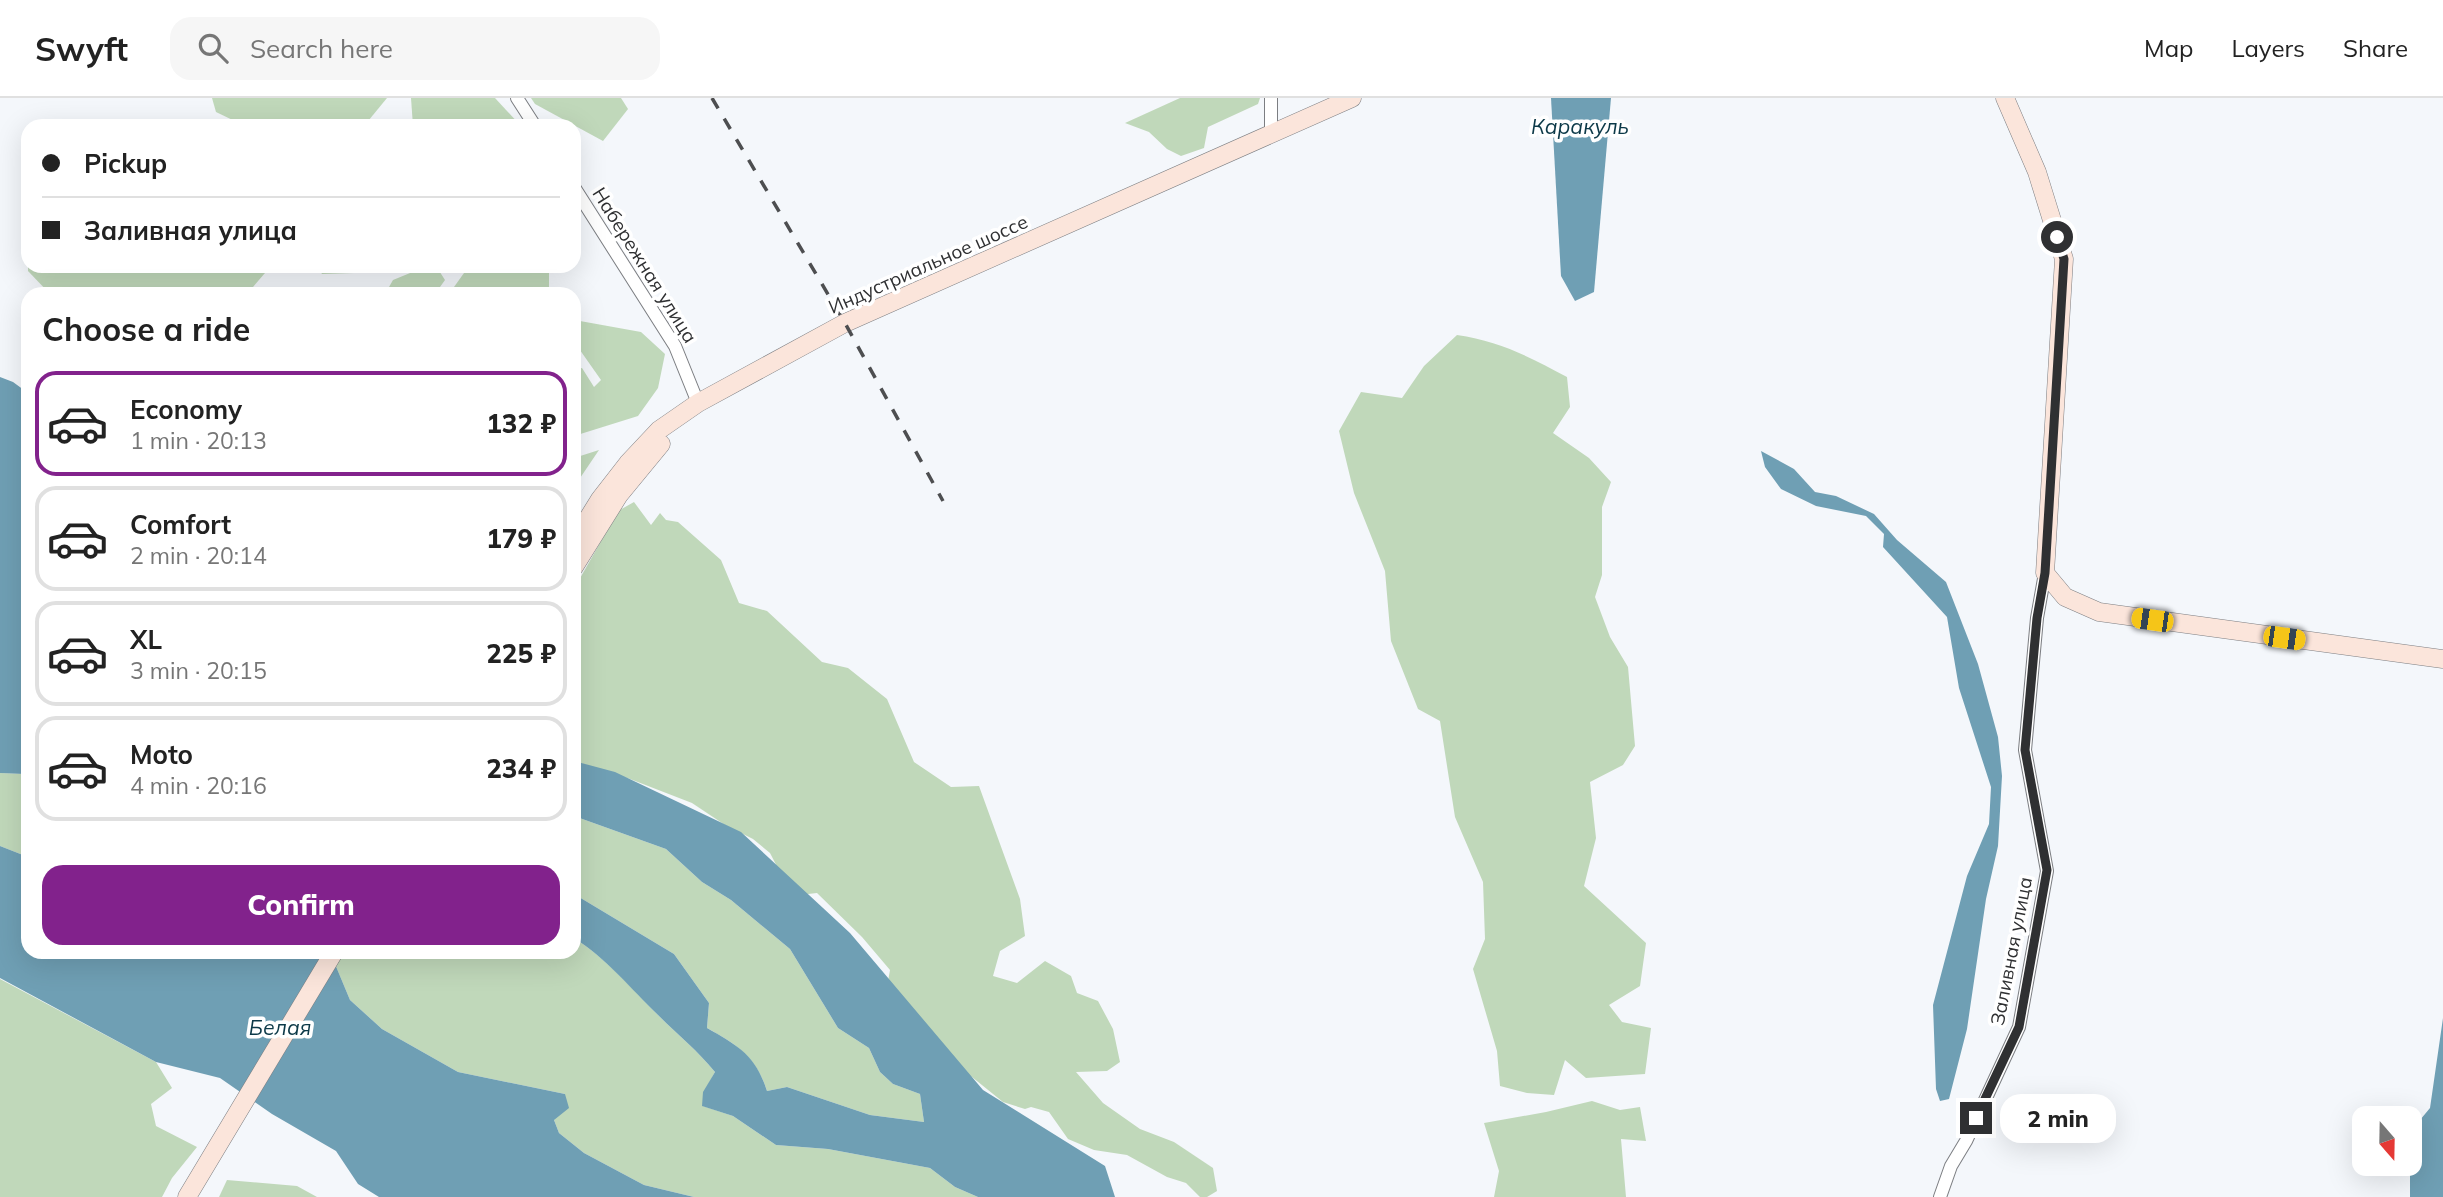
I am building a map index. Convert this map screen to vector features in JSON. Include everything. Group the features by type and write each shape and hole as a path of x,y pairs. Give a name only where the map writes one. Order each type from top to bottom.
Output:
{"main road":[{"name":"Индустриальное шоссе","path":"581,530 600,499 628,463 659,430 698,403 845,323 1352,98"},
{"path":"2005,98 2037,172 2064,259 2045,573 2065,597 2099,612 2443,659"},
{"path":"581,555 619,495 698,403"},
{"path":"187,1193 330,959"}],"street":[{"path":"517,98 530,119"},
{"path":"1271,134 1272,98"},
{"name":"Набережная улица","path":"581,198 676,346 698,403"},
{"name":"Заливная улица","path":"1940,1197 1951,1166 1966,1141 2019,1027 2047,870 2025,750 2037,618 2045,573"}],"green space":[{"path":"212,98 387,98 370,119 230,119 216,112"},
{"path":"411,98 495,98 514,119 412,119"},
{"path":"531,98 621,98 628,109 603,141 581,129 581,119 563,119 535,104"},
{"path":"1180,98 1260,98 1258,104 1208,127 1204,148 1181,156 1167,149 1149,132 1125,123"},
{"path":"30,273 265,273 253,287 43,287"},
{"path":"410,273 440,273 445,280 440,287 389,287 393,280"},
{"path":"464,273 549,273 549,287 454,287"},
{"path":"581,321 641,332 665,354 658,388 638,416 581,434 581,368 594,387 601,380 581,352"},
{"path":"1457,335 1487,341 1514,351 1567,377 1570,407 1553,433 1589,458 1611,482 1602,507 1602,575 1595,597 1610,637 1628,667 1635,746 1623,765 1590,782 1596,838 1584,886 1646,943 1640,986 1609,1005 1622,1022 1651,1028 1645,1074 1586,1078 1565,1060 1554,1095 1527,1093 1500,1086 1497,1051 1473,969 1485,939 1483,882 1455,817 1440,721 1418,709 1391,641 1385,571 1354,493 1339,431 1361,392 1402,398 1424,366"},
{"path":"599,450 581,477 581,456"},
{"path":"634,502 651,525 660,513 666,520 678,522 721,560 739,603 767,611 822,662 848,668 887,699 914,762 951,787 979,786 1020,899 1025,936 1000,951 993,976 1017,983 1045,961 1071,976 1077,993 1098,1001 1113,1029 1120,1062 1107,1071 1076,1072 1103,1103 1140,1129 1174,1142 1213,1168 1217,1191 1207,1197 1200,1197 1186,1183 1167,1177 1127,1155 1094,1150 1068,1139 1049,1112 1031,1107 1025,1109 1003,1102 972,1077 941,1065 885,998 890,970 862,937 817,893 799,895 786,884 770,853 753,839 725,825 692,803 581,763 581,577 618,511"},
{"path":"0,773 21,774 21,854 0,846"},
{"path":"581,819 666,849 702,882 731,900 790,949 838,1028 869,1048 880,1072 893,1084 920,1094 924,1122 870,1115 787,1087 767,1091 751,1060 707,1028 709,1003 674,954 581,898"},
{"path":"581,943 608,964 715,1072 704,1092 703,1106 733,1116 776,1145 828,1149 930,1168 955,1187 978,1197 694,1197 644,1185 584,1153 559,1133 554,1120 565,1094 458,1072 382,1029 350,1000 333,959 581,959"},
{"path":"0,979 156,1062 172,1088 151,1104 156,1126 197,1147 172,1178 162,1197 0,1197"},
{"path":"1592,1101 1620,1110 1640,1107 1646,1141 1621,1139 1626,1197 1494,1197 1499,1171 1484,1123"},
{"path":"227,1180 297,1186 317,1197 219,1197"}],"water":[{"name":"Каракуль","path":"1551,98 1611,98 1594,292 1575,301 1561,276"},
{"path":"0,377 21,388 21,774 0,773"},
{"path":"1761,451 1794,469 1815,492 1836,496 1874,514 1897,540 1946,582 1978,664 1998,737 2002,776 1998,846 1986,899 1967,1029 1949,1099 1940,1101 1936,1089 1933,1005 1967,876 1989,824 1991,787 1959,688 1947,617 1883,547 1884,534 1866,516 1816,506 1781,489 1765,467"},
{"path":"581,763 615,772 741,832 850,933 983,1090 1105,1166 1115,1197 978,1197 955,1187 930,1168 828,1149 776,1145 733,1116 702,1106 703,1092 715,1072 608,964 581,943 581,898 674,954 709,1003 707,1028 744,1052 757,1068 767,1091 787,1087 870,1115 924,1122 920,1094 893,1084 880,1072 869,1048 838,1028 790,949 731,900 702,882 666,849 581,819"},
{"name":"Белая","path":"0,846 21,854 21,959 333,959 350,1000 382,1029 458,1072 565,1094 569,1108 554,1120 559,1133 584,1153 644,1185 694,1197 379,1197 358,1184 336,1151 272,1114 220,1078 156,1062 0,978"},
{"path":"2443,1018 2443,1197 2410,1197 2410,1176 2422,1176 2422,1118 2430,1108"}],"railway":[{"path":"712,98 845,323 943,501"}],"route":[{"path":"1976,1118 2019,1027 2047,870 2025,750 2037,618 2045,573 2064,259 2057,237"}]}
